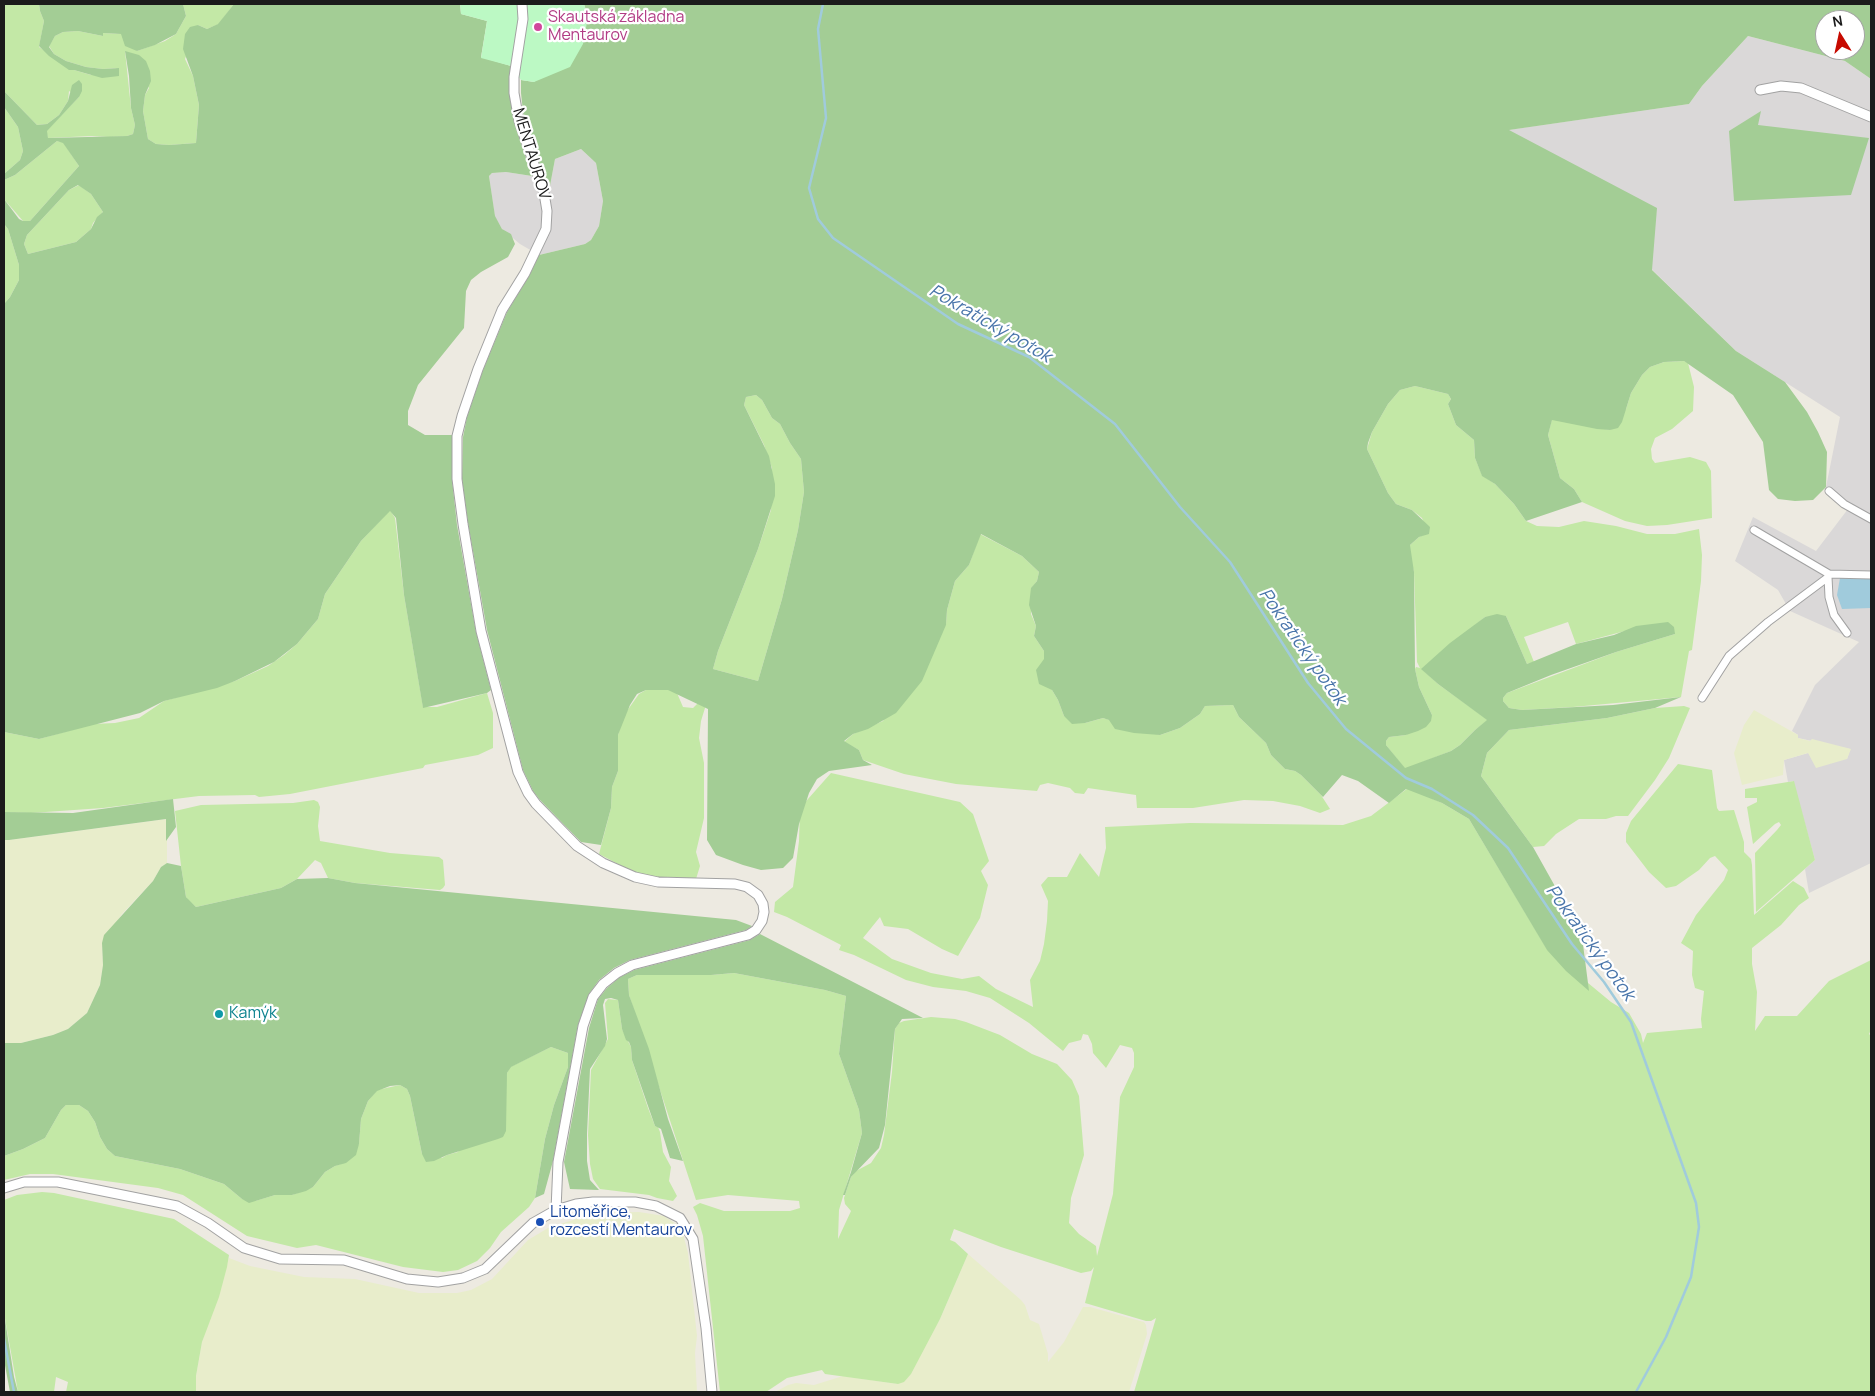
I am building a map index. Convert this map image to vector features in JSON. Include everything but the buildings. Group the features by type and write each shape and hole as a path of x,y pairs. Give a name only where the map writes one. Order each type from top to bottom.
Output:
{"street":[{"name":"MENTAUROV","path":"522,4 523,19 514,77 515,105 544,193 547,211 546,229 528,266 502,310 478,368 457,436 457,479 481,631 518,772 528,793 536,804 577,846 603,864 635,877 658,882 735,884 747,887 758,895 763,904 764,912 762,921 756,930 748,935 632,965 617,972 603,984 593,997 584,1026 558,1162 556,1210"},
{"path":"1760,90 1781,86 1801,88 1871,117"},
{"path":"1828,490 1844,504 1871,519"},
{"path":"1754,530 1828,576 1871,575"},
{"path":"1828,576 1829,597 1834,615 1846,633"},
{"path":"1702,698 1729,656 1828,576"},
{"path":"4,1188 24,1182 58,1182 177,1206 208,1223 244,1248 280,1259 344,1260 407,1278 438,1282 463,1278 485,1269 534,1223 556,1210 576,1204 593,1202 635,1202 656,1206 673,1213 685,1224 692,1239 706,1328 712,1392"}],"shaded area":[{"path":"1748,36 1815,53 1815,60 1845,61 1871,79 1871,863 1809,893 1805,869 1815,860 1793,781 1788,782 1784,760 1808,753 1847,759 1850,749 1798,738 1798,735 1792,731 1815,685 1859,642 1790,611 1778,590 1735,561 1753,517 1816,551 1848,509 1826,487 1840,417 1736,351 1508,130 1689,104 1702,86"},
{"path":"581,149 596,163 603,201 599,226 591,240 585,244 539,255 520,244 502,229 495,217 489,176 492,173 506,172 532,176 549,191 555,159"}],"green space":[{"path":"4,4 39,4 44,21 39,47 74,70 91,75 119,68 86,67 66,61 54,54 49,46 55,36 63,32 78,31 103,36 103,33 122,34 137,51 165,41 176,34 186,16 183,4 234,4 219,24 207,29 198,25 185,59 193,76 199,105 196,143 156,144 148,139 143,111 145,95 149,88 125,51 131,108 135,125 133,134 110,137 48,138 46,131 79,97 69,91 68,101 59,115 47,124 37,125 4,91"},
{"path":"39,4 183,4 186,16 176,34 155,45 137,51 125,46 121,34 103,33 103,36 78,31 63,32 55,36 49,47 54,54 66,61 86,67 119,68 119,76 102,78 69,70 49,56 39,46 44,21"},
{"path":"234,4 460,4 461,14 487,21 481,57 511,66 510,94 514,122 532,176 506,172 492,173 489,176 495,216 502,229 511,234 515,244 508,257 481,272 471,280 466,291 464,328 418,385 408,411 408,425 425,435 452,435 452,479 457,525 476,632 491,690 487,693 423,708 404,595 396,518 390,511 361,541 325,594 318,619 297,644 274,662 217,688 164,701 140,713 39,739 4,732 4,304 19,280 19,265 8,229 4,224 4,199 19,219 30,221 79,166 63,143 57,141 15,175 4,180 4,174 20,160 23,151 18,127 4,107 4,91 37,125 47,124 59,115 68,101 72,85 79,80 82,84 82,91 79,97 47,131 48,138 127,136 133,134 135,125 131,108 125,51 139,55 146,61 150,71 151,81 145,95 143,111 148,139 156,144 196,143 199,105 193,76 183,49 185,34 190,27 198,25 207,29 218,24","holes":["78,185 91,194 103,212 97,217 91,229 76,242 28,254 24,244 27,235 69,190"]},
{"path":"460,4 584,4 588,17 583,44 570,67 534,82 521,80 511,66 481,58 487,21 461,14"},
{"path":"584,4 1871,4 1871,79 1841,60 1865,60 1865,10 1815,10 1815,53 1748,36 1702,86 1689,104 1509,130 1657,208 1652,270 1736,351 1785,382 1807,412 1818,432 1827,452 1826,487 1813,500 1795,501 1778,499 1769,490 1763,442 1733,395 1684,361 1664,362 1650,367 1642,375 1631,393 1622,422 1618,428 1610,430 1597,429 1552,420 1548,435 1560,478 1574,489 1582,502 1526,521 1514,504 1495,484 1482,476 1475,458 1474,440 1456,425 1448,404 1451,399 1448,394 1415,386 1400,390 1388,404 1368,443 1367,449 1388,493 1396,504 1412,510 1430,527 1429,534 1419,537 1410,545 1414,572 1415,669 1419,687 1432,715 1431,721 1426,727 1418,731 1389,737 1386,741 1386,745 1405,768 1451,751 1487,720 1421,669 1450,643 1485,617 1497,614 1506,616 1527,664 1576,644 1614,635 1636,626 1668,622 1674,627 1675,634 1551,675 1507,693 1503,701 1509,708 1522,710 1613,705 1681,697 1655,708 1607,718 1509,730 1487,753 1481,776 1533,847 1581,929 1589,991 1566,971 1547,950 1469,819 1442,803 1406,789 1389,803 1358,781 1342,775 1323,797 1301,775 1295,771 1285,769 1271,755 1266,743 1239,717 1233,705 1205,706 1200,714 1180,728 1160,735 1115,729 1109,720 1103,718 1072,724 1064,716 1052,690 1039,684 1036,670 1044,659 1044,651 1034,636 1036,626 1029,605 1031,588 1037,581 1039,572 1022,556 981,534 969,565 955,581 947,610 946,625 922,681 896,713 868,729 853,734 844,741 859,750 863,760 872,765 829,771 817,779 809,793 799,824 793,858 783,868 761,870 716,855 707,840 708,709 668,690 646,690 637,694 630,705 618,735 618,771 612,787 611,808 601,845 581,842 540,800 533,791 523,770 487,630 462,479 463,437 467,417 483,370 507,312 529,276 539,255 585,244 591,240 599,226 603,201 596,163 581,149 555,159 549,191 524,120 521,80 534,82 588,17","holes":["756,395 762,400 772,418 780,424 801,459 804,492 798,530 782,599 758,681 713,669 718,651 758,549 775,496 775,484 769,456 744,405 746,397"]},
{"path":"4,107 18,127 23,151 20,160 4,174"},
{"path":"1761,111 1758,125 1869,138 1851,195 1734,201 1729,131"},
{"path":"57,141 63,142 79,166 30,221 23,221 4,199 4,180 15,175"},
{"path":"79,185 91,194 103,212 93,223 91,229 76,242 28,254 24,244 27,235 69,190"},
{"path":"4,224 8,229 19,265 19,280 4,304"},
{"path":"1684,361 1688,363 1694,387 1693,411 1672,429 1655,438 1651,449 1652,459 1655,463 1690,457 1706,462 1711,471 1712,518 1647,526 1625,521 1582,502 1574,489 1560,478 1548,435 1552,419 1610,430 1626,409 1631,393 1642,375 1650,367 1664,362"},
{"path":"1415,386 1448,394 1451,399 1448,404 1456,425 1474,440 1475,458 1482,475 1495,484 1514,504 1526,521 1537,526 1559,527 1584,521 1616,526 1647,534 1675,534 1699,529 1702,555 1701,581 1692,650 1689,651 1681,697 1573,707 1522,710 1509,708 1503,701 1507,693 1616,652 1675,634 1625,631 1576,644 1568,622 1524,637 1534,662 1527,664 1506,616 1485,617 1422,669 1438,684 1488,720 1451,751 1405,769 1386,745 1386,741 1389,737 1406,735 1432,715 1419,687 1415,669 1416,667 1420,668 1417,662 1414,572 1410,556 1410,545 1419,537 1428,533 1422,518 1412,510 1396,504 1388,493 1367,449 1372,432 1388,404 1400,390"},
{"path":"756,395 762,400 772,418 780,424 801,459 804,492 798,530 782,599 758,681 713,669 771,510 772,468 764,445 744,405 746,397"},
{"path":"390,510 395,518 404,595 423,707 437,707 487,693 493,713 493,748 478,755 425,765 423,768 290,794 259,797 255,795 199,796 103,808 31,813 4,812 4,732 39,739 93,724 115,723 139,718 164,701 235,681 268,666 297,644 318,619 325,594 361,541"},
{"path":"980,534 1022,556 1039,572 1037,581 1031,589 1031,614 1036,626 1034,636 1044,651 1044,659 1052,690 1064,716 1085,723 1103,718 1160,735 1180,728 1200,714 1205,706 1233,705 1239,717 1266,743 1271,755 1285,769 1295,771 1301,775 1321,795 1330,809 1320,813 1300,806 1273,801 1244,800 1193,808 1137,808 1136,795 1088,788 1084,794 1075,793 1070,788 1048,783 1040,785 1037,791 956,784 904,774 863,760 859,750 844,742 853,734 883,721 946,624 947,610 955,581 969,565"},
{"path":"665,686 677,693 683,707 693,708 700,701 705,705 699,738 704,763 704,818 696,852 700,866 696,879 657,878 635,873 599,854 611,808 612,787 618,771 618,735 624,715 639,694 646,690"},
{"path":"1684,706 1690,708 1669,758 1628,816 1616,816 1606,819 1579,819 1556,834 1544,846 1533,847 1481,776 1487,753 1509,730 1607,718 1655,708"},
{"path":"1754,710 1798,735 1798,738 1810,741 1812,739 1851,749 1847,759 1816,768 1808,753 1784,760 1783,775 1742,785 1734,753 1744,725"},
{"path":"1678,764 1712,770 1717,808 1719,811 1734,810 1744,842 1744,852 1751,859 1754,915 1793,881 1804,888 1809,898 1799,905 1781,925 1752,948 1752,964 1757,992 1755,1031 1765,1016 1797,1016 1829,981 1871,960 1871,1030 1869,1034 1871,1036 1871,1392 1134,1392 1156,1318 1146,1321 1085,1303 1094,1267 1091,1271 1081,1273 1001,1247 954,1229 950,1240 968,1254 940,1319 911,1374 904,1382 898,1384 825,1374 822,1370 787,1378 766,1392 720,1392 703,1236 693,1207 700,1203 724,1211 790,1211 800,1208 799,1201 728,1195 696,1200 629,995 628,979 637,975 711,975 734,973 825,990 846,996 839,1054 859,1110 862,1133 839,1210 838,1239 851,1211 845,1204 844,1198 851,1177 856,1171 871,1163 881,1148 892,1072 895,1029 899,1023 904,1021 931,1017 966,1022 1000,1035 1032,1054 1057,1064 1072,1080 1079,1096 1084,1155 1071,1198 1069,1223 1079,1234 1096,1246 1097,1256 1113,1194 1120,1097 1134,1067 1132,1048 1120,1045 1106,1068 1093,1053 1088,1035 1083,1034 1081,1040 1069,1043 1063,1051 1029,1023 990,998 966,991 933,987 906,980 854,955 839,950 841,945 774,912 775,902 793,887 799,841 800,808 831,773 960,802 973,814 989,861 981,871 988,885 980,918 958,956 908,929 884,926 880,917 863,938 892,959 931,973 962,979 979,976 996,989 1033,1007 1030,980 1040,961 1047,921 1048,901 1041,885 1048,877 1067,877 1080,853 1099,877 1106,848 1105,827 1190,823 1343,825 1371,816 1408,788 1442,803 1469,819 1547,949 1611,1002 1629,1013 1641,1034 1643,1043 1647,1033 1702,1028 1704,991 1695,988 1692,975 1693,951 1681,943 1696,915 1724,880 1728,870 1715,856 1676,886 1666,888 1649,872 1626,842 1626,833 1631,821"},
{"path":"1794,781 1815,860 1756,912 1755,853 1781,825 1779,822 1775,824 1753,844 1747,807 1757,802 1757,798 1745,798 1745,789"},
{"path":"173,799 176,827 166,841 166,819 4,840 4,812 73,813"},
{"path":"314,800 318,802 320,807 318,826 320,841 390,853 439,857 443,860 445,885 440,890 355,883 328,878 321,863 315,860 297,879 281,888 196,907 188,900 181,866 175,811 201,805 293,803"},
{"path":"167,819 167,863 161,867 153,881 122,914 102,943 103,965 100,985 87,1013 68,1029 53,1035 21,1043 4,1043 4,840"},
{"path":"167,863 181,866 186,897 196,907 281,888 297,879 328,878 355,883 736,920 752,926 746,930 630,960 614,968 599,980 589,994 578,1025 553,1161 544,1194 535,1198 545,1139 554,1105 568,1067 568,1053 551,1047 511,1067 507,1073 506,1131 503,1137 434,1161 426,1162 422,1154 407,1089 400,1085 390,1086 377,1091 368,1101 361,1119 356,1155 346,1163 335,1166 325,1172 313,1187 292,1195 275,1195 249,1203 224,1184 180,1169 115,1156 107,1149 88,1111 79,1105 66,1105 61,1110 45,1138 4,1156 4,1043 21,1043 53,1035 68,1029 87,1013 100,985 104,935 153,881 161,867"},
{"path":"760,934 923,1018 902,1019 895,1029 885,1125 879,1148 851,1177 845,1195 843,1195 862,1133 859,1110 839,1054 846,996 825,990 734,973 711,975 637,975 628,979 629,995 649,1049 668,1119 683,1161 670,1158 661,1129 655,1126 632,1060 631,1047 622,1029 618,1000 605,999 603,1005 607,1039 605,1046 590,1069 587,1134 587,1161 590,1180 599,1190 570,1189 564,1162 589,1028 598,999 620,977 634,970 750,940"},
{"path":"608,999 618,1000 622,1029 631,1047 632,1060 648,1108 655,1126 658,1127 660,1132 663,1152 671,1167 669,1181 677,1196 673,1201 649,1195 600,1189 593,1179 588,1135 591,1070 608,1039 605,1003"},
{"path":"551,1047 568,1053 568,1067 554,1105 545,1139 535,1198 529,1207 501,1232 490,1248 477,1261 458,1270 443,1272 403,1267 316,1245 297,1248 247,1236 183,1195 158,1188 53,1174 30,1174 4,1180 4,1156 45,1138 61,1110 66,1105 79,1105 88,1111 107,1149 115,1156 180,1169 224,1184 242,1199 255,1201 275,1195 292,1195 313,1187 325,1172 346,1162 359,1144 361,1119 368,1101 377,1090 400,1085 407,1089 422,1154 442,1158 458,1152 506,1079 510,1067"},
{"path":"42,1192 174,1219 229,1255 219,1297 202,1342 196,1376 196,1392 66,1392 68,1382 56,1377 54,1392 18,1392 4,1313 4,1200 17,1195"},
{"path":"639,1212 664,1216 676,1224 683,1234 688,1253 697,1336 695,1353 697,1392 196,1392 196,1376 202,1342 229,1258 250,1266 304,1277 355,1279 419,1293 457,1293 471,1290 492,1279 528,1240 548,1228 595,1213"},
{"path":"968,1254 1025,1305 1030,1320 1039,1324 1048,1354 1048,1362 1064,1342 1083,1307 1090,1307 1144,1322 1147,1334 1129,1392 775,1392 796,1383 814,1385 843,1376 898,1384 940,1319"},
{"path":"4,1313 18,1392 10,1392 4,1360"}],"water":[{"path":"1840,578 1871,579 1871,608 1842,609 1837,595"}],"waterway":[{"name":"Pokratický potok","path":"823,4 818,29 826,118 809,188 818,219 833,238 958,324 1029,357 1115,424 1180,507 1230,562 1308,683 1346,729 1406,778 1432,789 1473,815 1508,848 1572,944 1604,982 1631,1022 1696,1203 1699,1227 1691,1277 1666,1337 1636,1392"},
{"path":"4,1339 14,1392"}],"place":[{"name":"Skautská základna Mentaurov","path":"538,27"},
{"name":"Kamýk","path":"219,1014"},
{"name":"Litoměřice, rozcestí Mentaurov","path":"540,1222"}]}
